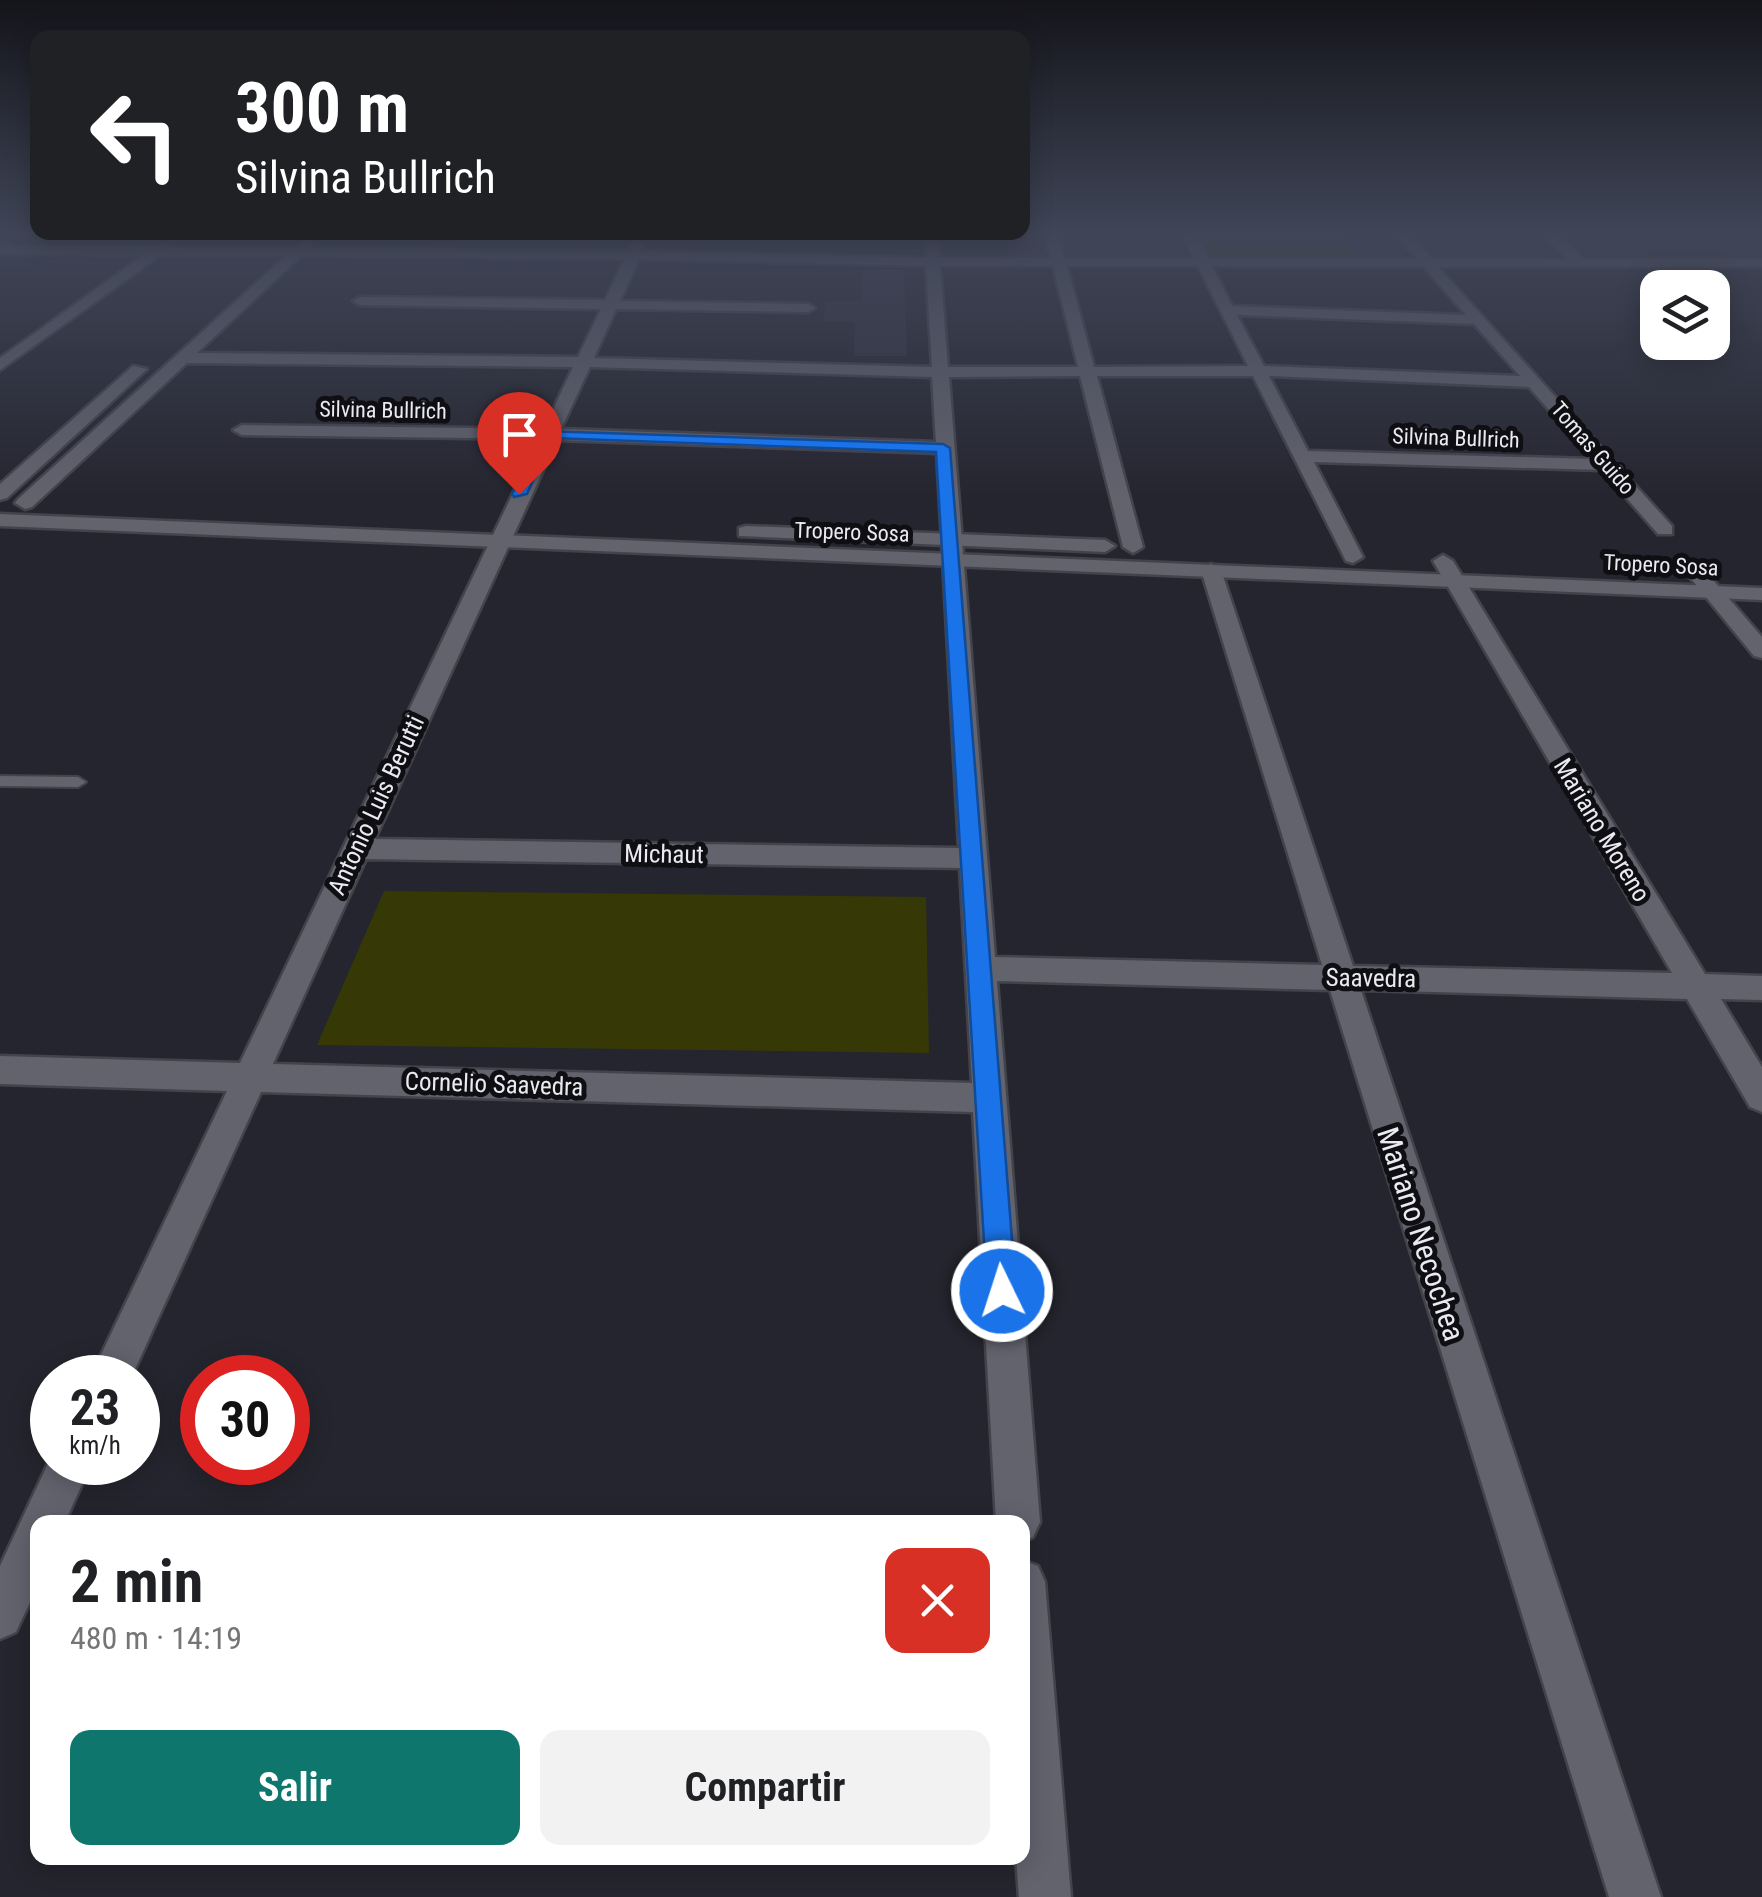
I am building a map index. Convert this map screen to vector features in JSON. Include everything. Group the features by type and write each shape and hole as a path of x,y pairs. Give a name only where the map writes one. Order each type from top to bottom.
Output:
{"street":[{"path":"0,365 60,322"},
{"path":"24,503 221,322"},
{"name":"Antonio Luis Berutti","path":"121,1355 602,322"},
{"path":"936,322 1018,1515"},
{"path":"1074,322 1133,548"},
{"path":"1234,322 1353,558"},
{"name":"Tomas Guido","path":"1481,322 1665,530"},
{"path":"0,494 156,353"},
{"path":"181,358 582,362 938,372 1259,371 1535,382"},
{"name":"Silvina Bullrich","path":"242,430 547,434 943,448"},
{"name":"Silvina Bullrich","path":"1303,456 1608,465"},
{"name":"Tropero Sosa","path":"1,519 24,503 501,533"},
{"name":"Tropero Sosa","path":"1,519 950,550 1211,570 1762,574"},
{"name":"Tropero Sosa","path":"950,550 1133,548 1353,558 1449,571 1762,594"},
{"name":"Mariano Necochea","path":"1211,570 1338,978 1635,1897"},
{"name":"Mariano Moreno","path":"1449,571 1762,1097"},
{"path":"1695,571 1762,651"},
{"name":"Michaut","path":"356,849 970,858"},
{"name":"Saavedra","path":"980,969 1762,988"},
{"name":"Cornelio Saavedra","path":"0,1070 988,1098"},
{"path":"46,1515 60,1485"},
{"path":"0,1616 30,1551"},
{"path":"1030,1692 1045,1897"}],"lane":[{"path":"0,782 78,782"}],"shaded area":[{"path":"824,322 906,322 907,356 854,356 855,322"},
{"path":"384,891 926,897 929,1053 317,1045"}],"route":[{"path":"519,494 547,434 943,448 1002,1291"}]}
